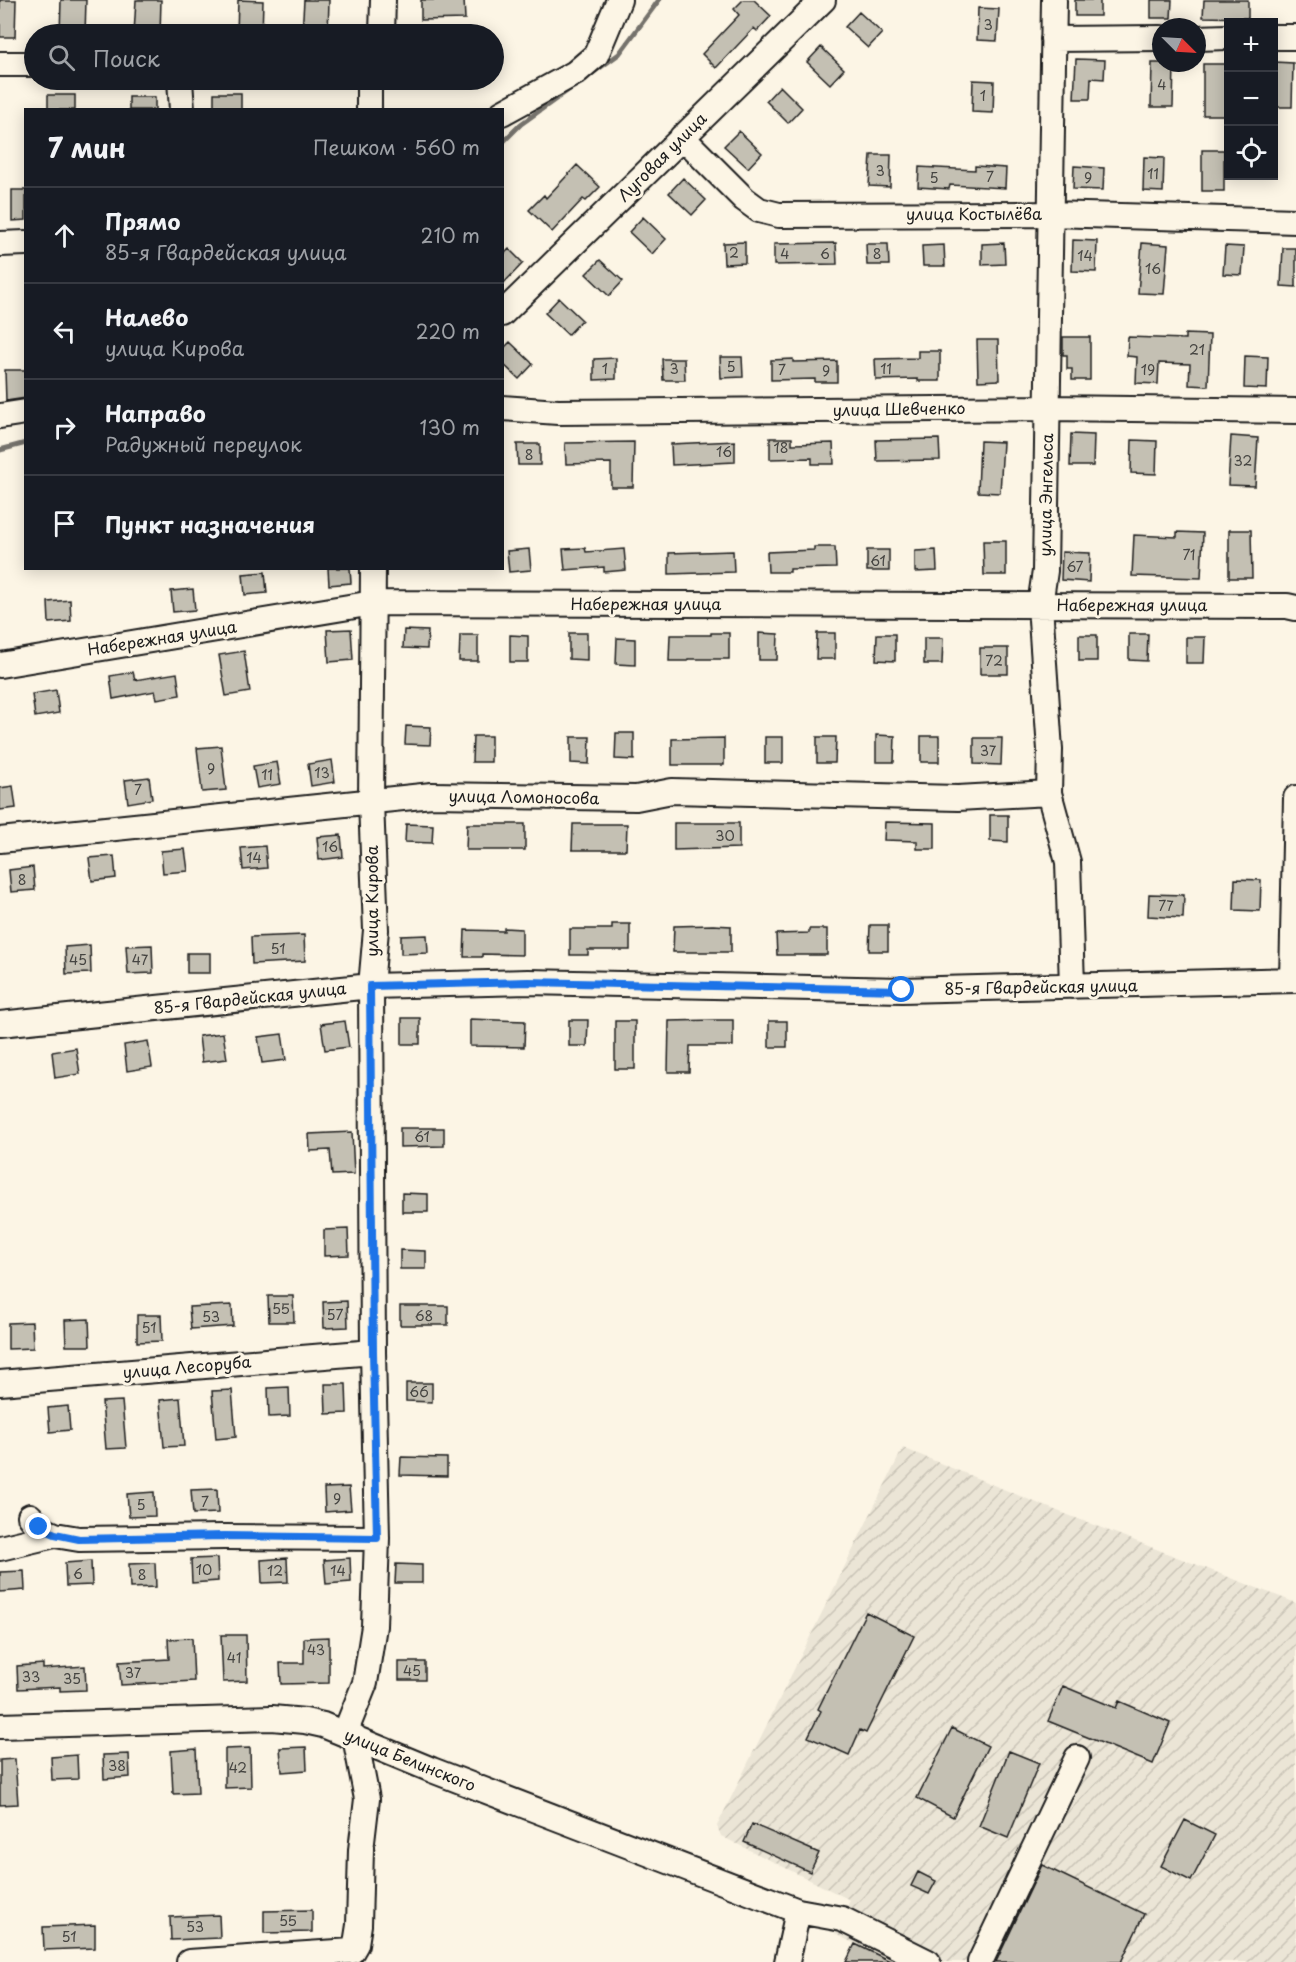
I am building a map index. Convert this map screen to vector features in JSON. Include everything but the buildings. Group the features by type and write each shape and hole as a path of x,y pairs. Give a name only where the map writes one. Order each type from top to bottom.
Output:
{"street":[{"path":"382,24 383,0"},
{"path":"504,112 576,72 596,55 619,0"},
{"name":"Луговая улица","path":"504,312 823,0"},
{"name":"улица Энгельса","path":"1054,0 1045,571 1040,605 1050,750 1049,793 1068,862 1072,986"},
{"path":"1206,38 1224,37"},
{"path":"1278,37 1296,37"},
{"path":"1053,39 1152,38"},
{"path":"0,64 24,64"},
{"path":"181,90 182,108"},
{"path":"369,90 369,108"},
{"name":"улица Костылёва","path":"682,137 744,199 759,210 779,215 1050,214 1296,221"},
{"path":"0,244 24,243"},
{"name":"улица Шевченко","path":"504,408 558,412 1047,408 1296,411"},
{"path":"0,416 24,412"},
{"name":"улица Кирова","path":"350,1735 365,1683 374,1626 377,1538 370,986 376,930 371,802 373,570"},
{"name":"Набережная улица","path":"0,665 373,603 1276,606 1296,608"},
{"name":"улица Ломоносова","path":"0,840 432,795 636,798 672,790 958,798 1049,793"},
{"path":"1294,980 1296,798"},
{"name":"85-я Гвардейская улица","path":"0,1024 370,986 528,982 902,990 1294,980"},
{"name":"улица Лесоруба","path":"0,1383 373,1352"},
{"path":"30,1516 39,1527 55,1534 79,1539 224,1536 377,1538"},
{"path":"0,1548 55,1534"},
{"name":"улица Белинского","path":"0,1726 272,1718 305,1721 350,1735 432,1770 798,1911 842,1919 928,1962"},
{"path":"189,1962 352,1951 356,1944 359,1925 361,1850 367,1799 350,1735"},
{"path":"980,1962 1077,1758"},
{"path":"787,1962 798,1911"}],"shaded area":[{"path":"903,1448 1042,1505 1296,1603 1296,1962 887,1962 888,1960 835,1934 850,1900 721,1836 717,1826"}],"waterway":[{"path":"594,72 619,54 659,0"},
{"path":"504,141 521,124 574,86"},
{"path":"0,450 24,444"}],"route":[{"path":"39,1527 55,1534 79,1539 224,1536 377,1538 370,986 528,982 902,990"}]}
